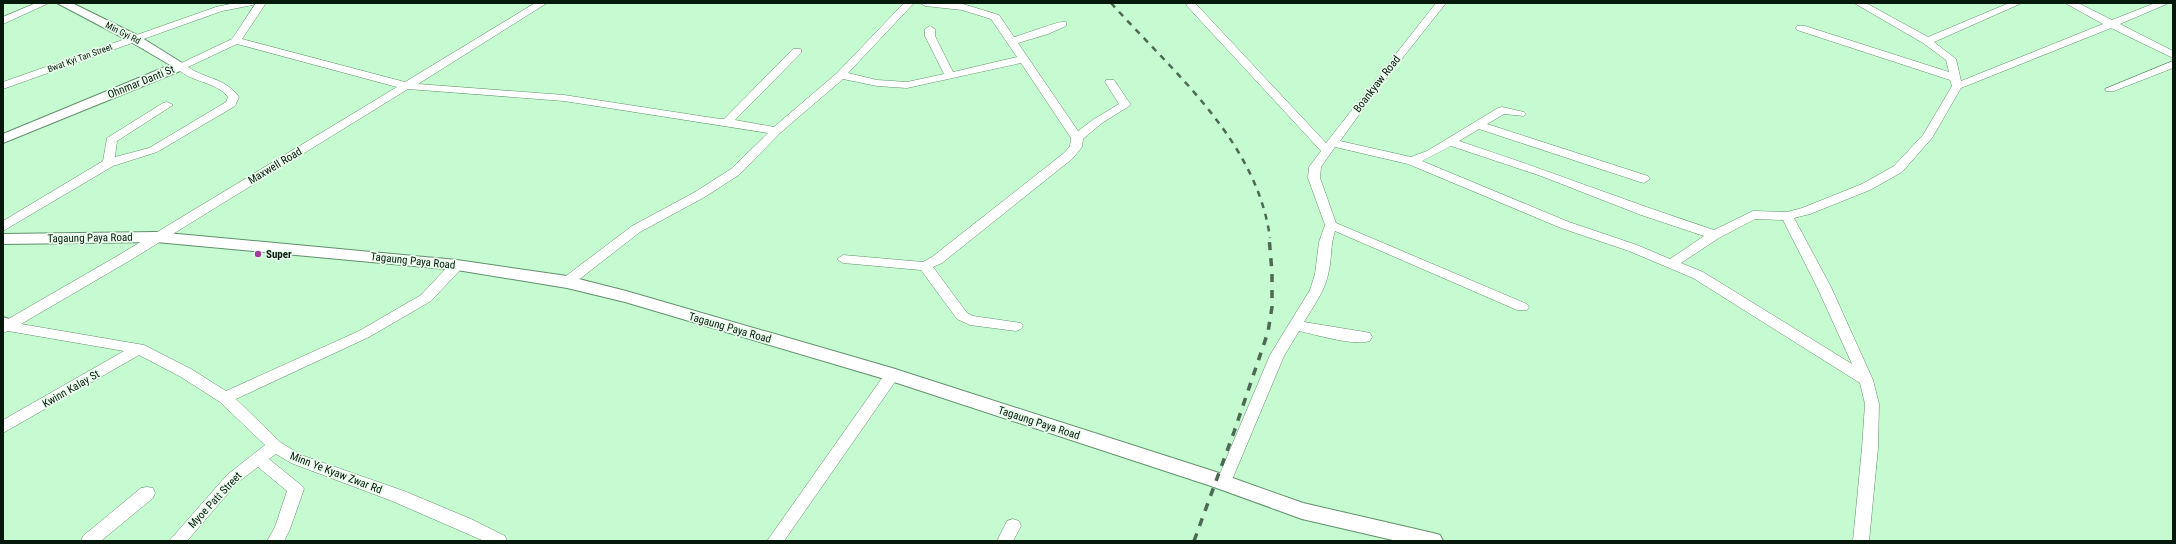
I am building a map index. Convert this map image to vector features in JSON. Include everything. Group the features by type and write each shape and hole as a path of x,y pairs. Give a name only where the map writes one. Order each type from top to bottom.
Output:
{"main road":[{"name":"Min Gyi Rd","path":"63,3 135,39 180,66"},
{"name":"Ohnmar Danti St","path":"3,139 180,66"},
{"name":"Tagaung Paya Road","path":"3,239 156,237 457,265 567,282 626,297 892,375 1224,483 1302,511 1433,541"}],"street":[{"path":"3,21 44,3"},
{"name":"Bwat Kyi Tan Street","path":"3,86 220,9 250,3"},
{"path":"261,3 236,41 408,86 564,98 727,122 776,131"},
{"name":"Maxwell Road","path":"4,326 49,302 408,86 542,3"},
{"path":"567,282 636,229 699,195 735,172 776,131 841,75 909,3"},
{"path":"843,259 925,266 947,254 1068,156 1076,147 1076,138 1012,40 995,17 962,7 925,3"},
{"name":"Boankyaw Road","path":"1331,225 1314,178 1314,167 1441,3"},
{"path":"1927,41 2017,3"},
{"path":"2070,3 2173,55"},
{"path":"1801,28 1957,82 2164,3"},
{"path":"1190,4 1329,146 1412,161 1565,225 1633,248 1673,265 1709,281 1866,380"},
{"path":"1673,265 1676,260 1715,235 1753,216 1787,216 1806,211 1866,187 1898,169 1928,136 1957,82 1951,59 1927,41 1864,4"},
{"path":"1012,40 1044,32 1062,24"},
{"path":"930,29 930,36 950,76"},
{"name":"Ohnmar Danti St","path":"180,66 236,41"},
{"path":"727,122 797,51"},
{"path":"841,75 894,86 907,85 1024,59"},
{"path":"2110,89 2173,64"},
{"path":"3,227 109,163 153,150 230,104 234,97 230,90 186,72 180,66"},
{"path":"1076,138 1098,121 1124,105 1121,97 1110,82"},
{"path":"109,163 111,140 167,105"},
{"path":"1412,161 1502,110 1520,114"},
{"path":"1478,124 1644,179"},
{"path":"1449,141 1545,173 1644,212 1715,235"},
{"path":"1787,216 1824,287 1866,380 1872,404 1870,448 1861,541"},
{"path":"1224,483 1263,385 1277,355 1294,325 1317,290 1322,274 1325,242 1331,225 1522,307"},
{"path":"225,398 364,334 426,298 457,265"},
{"path":"925,266 962,316 970,320 1016,326"},
{"path":"1294,325 1337,334 1365,337"},
{"name":"Minn Ye Kyaw Zwar Rd","path":"4,326 139,349 186,373 225,398 275,446 296,459 398,496 465,524 499,541"},
{"name":"Kwinn Kalay St","path":"3,427 139,349"},
{"path":"775,541 892,375"},
{"name":"Myoe Patt Street","path":"177,541 232,479 257,458 275,446"},
{"path":"257,458 296,489 275,541"},
{"path":"89,541 147,493"},
{"path":"1005,541 1013,526"}],"railway":[{"path":"1111,3 1185,82 1209,110 1230,139 1248,170 1262,203 1270,238"},
{"path":"1194,541 1234,432 1268,332 1272,307 1272,272 1269,237"}],"place":[{"name":"Super","path":"258,254"}]}
